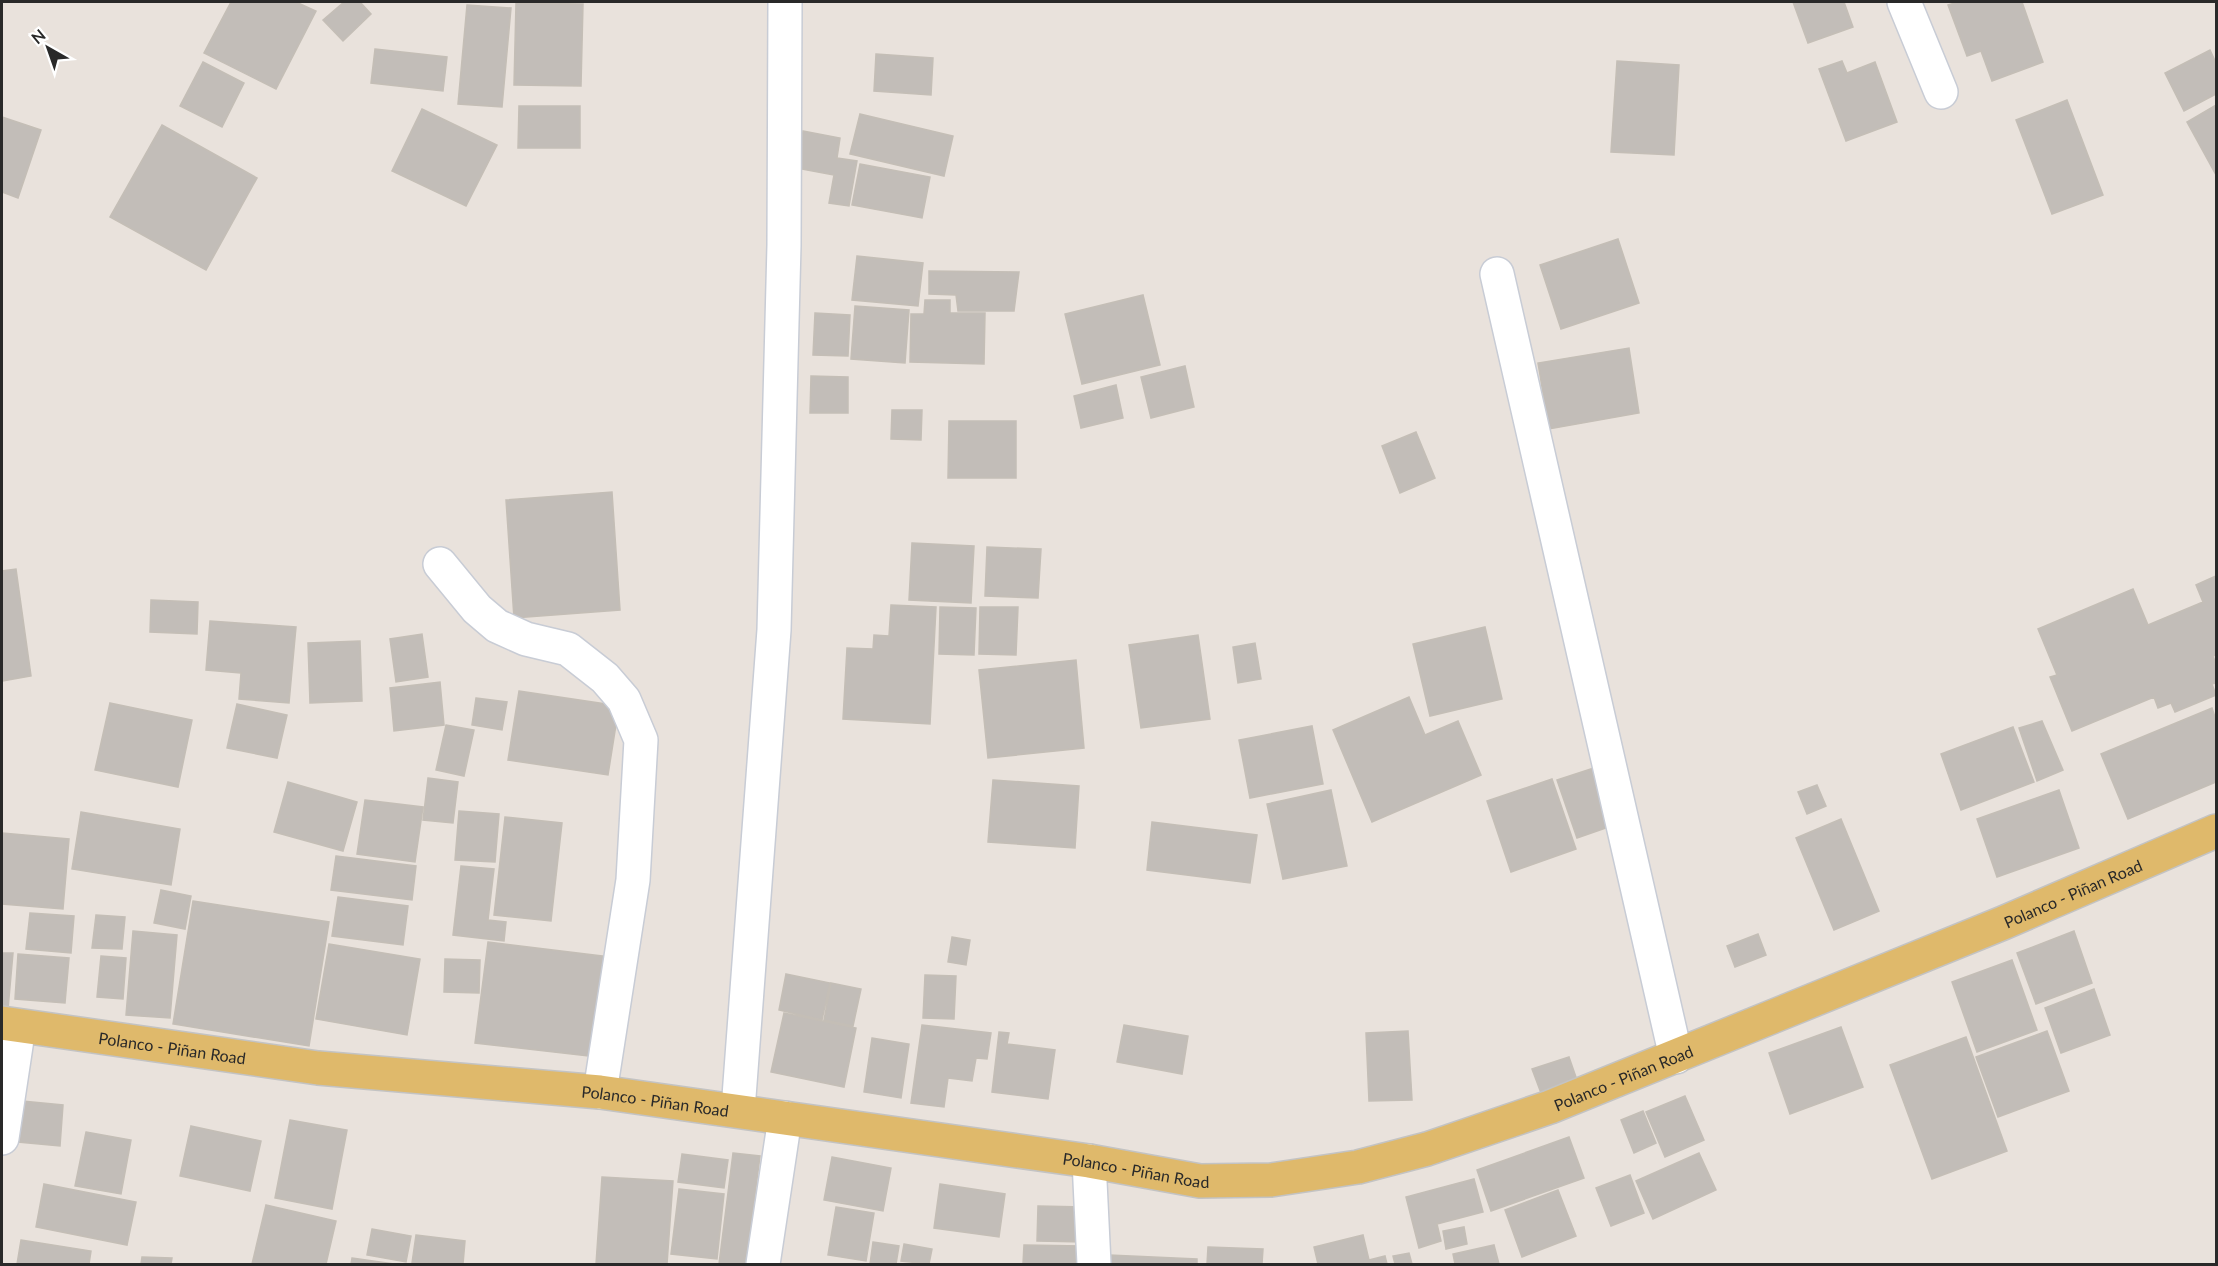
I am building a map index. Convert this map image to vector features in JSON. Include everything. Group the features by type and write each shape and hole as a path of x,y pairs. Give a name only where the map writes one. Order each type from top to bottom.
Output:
{"main road":[{"name":"Polanco - Piñan Road","path":"10,1024 318,1068 600,1092 738,1110 1089,1161 1200,1181 1271,1180 1358,1167 1427,1149 1539,1111 2003,923 2217,831"}],"street":[{"path":"738,1110 774,630 784,245 785,2"},
{"path":"1904,2 1941,92"},
{"path":"1497,274 1676,1057"},
{"path":"440,564 477,609 497,626 526,639 568,649 605,678 624,700 640,740 633,880 600,1092"},
{"path":"2,1138 10,1024"},
{"path":"763,1264 785,1118"},
{"path":"1089,1161 1094,1264"}],"building":[{"path":"231,2 296,2 316,11 276,89 204,53"},
{"path":"344,2 360,2 371,14 343,41 323,20"},
{"path":"1793,2 1844,2 1853,27 1808,43"},
{"path":"1958,2 2022,2 2043,62 1992,81 1981,51 1967,56 1948,5"},
{"path":"516,3 583,4 581,86 514,85"},
{"path":"467,5 511,8 502,107 458,104"},
{"path":"375,49 447,57 443,91 371,83"},
{"path":"2210,50 2216,63 2216,94 2184,111 2165,73"},
{"path":"876,54 933,58 931,95 874,91"},
{"path":"1617,61 1679,65 1674,155 1611,152"},
{"path":"1842,61 1847,73 1875,62 1897,122 1846,141 1819,69"},
{"path":"203,62 244,83 222,127 180,106"},
{"path":"2067,100 2103,195 2052,214 2016,120"},
{"path":"2216,105 2216,175 2187,122"},
{"path":"519,106 580,106 580,148 518,148"},
{"path":"422,109 497,145 466,206 392,171"},
{"path":"860,114 953,136 944,176 850,154"},
{"path":"2,117 41,130 18,198 2,192"},
{"path":"162,125 257,178 206,270 110,217"},
{"path":"803,131 840,138 837,158 857,161 849,206 829,203 834,175 796,168"},
{"path":"860,164 930,177 922,218 852,205"},
{"path":"1618,239 1639,303 1561,329 1540,265"},
{"path":"857,256 923,263 918,306 852,300"},
{"path":"929,271 1019,272 1014,311 958,311 956,295 929,294"},
{"path":"1143,295 1160,365 1082,384 1065,314"},
{"path":"925,300 950,300 950,313 985,313 984,364 910,362 911,314 924,314"},
{"path":"855,306 909,310 905,363 851,359"},
{"path":"815,313 850,315 848,356 813,355"},
{"path":"1629,348 1639,413 1549,429 1538,363"},
{"path":"1185,366 1194,407 1151,418 1141,377"},
{"path":"811,376 848,377 848,413 810,413"},
{"path":"1116,385 1123,418 1081,428 1074,396"},
{"path":"892,410 922,410 921,440 891,439"},
{"path":"949,421 1016,421 1016,478 948,478"},
{"path":"1416,432 1435,478 1400,493 1382,446"},
{"path":"612,492 620,610 514,618 506,500"},
{"path":"912,543 974,546 971,603 909,600"},
{"path":"987,547 1041,549 1038,598 985,596"},
{"path":"16,569 31,676 2,681 2,571"},
{"path":"2216,576 2216,655 2213,656 2216,664 2216,683 2212,684 2216,695 2175,712 2171,703 2158,708 2154,697 2072,731 2050,677 2057,675 2038,629 2133,589 2148,625 2203,602 2196,585"},
{"path":"151,600 198,602 197,634 150,632"},
{"path":"891,605 936,607 930,724 843,719 847,648 873,649 874,635 889,636"},
{"path":"940,607 976,608 974,655 939,654"},
{"path":"980,607 1018,607 1016,655 979,654"},
{"path":"210,621 296,627 289,703 239,699 241,673 206,670"},
{"path":"1485,627 1502,699 1430,716 1413,644"},
{"path":"422,634 428,677 396,682 390,639"},
{"path":"1198,635 1210,719 1141,728 1129,645"},
{"path":"360,641 362,701 310,703 308,643"},
{"path":"1255,643 1261,679 1238,683 1233,647"},
{"path":"1076,660 1084,748 988,758 979,670"},
{"path":"440,682 444,725 394,731 390,688"},
{"path":"519,691 619,706 608,775 508,760"},
{"path":"1409,697 1425,735 1458,721 1481,775 1372,822 1333,730"},
{"path":"476,698 507,702 502,730 472,725"},
{"path":"110,703 192,720 178,787 95,770"},
{"path":"237,704 287,715 277,758 227,748"},
{"path":"2212,708 2216,720 2216,782 2128,819 2101,754"},
{"path":"2042,721 2063,770 2037,781 2019,728"},
{"path":"446,725 474,730 464,776 436,770"},
{"path":"1312,726 1323,784 1250,798 1239,740"},
{"path":"2013,727 2034,782 1961,810 1941,754"},
{"path":"1600,766 1620,823 1577,838 1557,780"},
{"path":"428,778 458,782 453,823 423,820"},
{"path":"1552,779 1576,849 1511,872 1487,801"},
{"path":"993,780 1079,786 1075,848 988,842"},
{"path":"288,782 357,802 343,851 274,832"},
{"path":"1817,785 1826,806 1807,814 1798,792"},
{"path":"1331,790 1347,866 1283,879 1267,804"},
{"path":"2059,790 2079,848 1997,877 1977,819"},
{"path":"365,800 423,807 415,862 357,854"},
{"path":"459,811 499,814 495,862 455,860"},
{"path":"81,812 180,829 171,885 72,869"},
{"path":"505,817 562,823 551,921 494,915"},
{"path":"1841,819 1879,911 1834,930 1796,838"},
{"path":"1152,822 1257,835 1250,883 1147,870"},
{"path":"2,833 69,839 63,909 2,904"},
{"path":"336,856 416,866 412,900 331,890"},
{"path":"461,866 494,869 488,920 506,922 504,941 453,935"},
{"path":"161,890 191,896 185,929 154,923"},
{"path":"338,897 408,906 403,945 332,936"},
{"path":"193,901 329,922 309,1046 173,1024"},
{"path":"30,913 74,916 71,953 26,949"},
{"path":"96,915 125,917 122,949 92,948"},
{"path":"133,931 177,935 170,1018 126,1015"},
{"path":"2074,931 2092,983 2036,1004 2017,953"},
{"path":"1758,934 1766,955 1735,967 1727,946"},
{"path":"952,937 970,940 966,965 948,962"},
{"path":"488,942 610,957 597,1057 475,1043"},
{"path":"329,944 420,959 407,1035 316,1019"},
{"path":"2,953 13,953 8,1009 2,1009"},
{"path":"18,954 69,958 65,1003 15,999"},
{"path":"101,956 126,958 123,999 97,997"},
{"path":"445,959 480,960 479,993 444,992"},
{"path":"2012,960 2037,1030 1977,1052 1952,982"},
{"path":"786,974 830,983 822,1020 779,1010"},
{"path":"925,975 956,976 954,1019 923,1018"},
{"path":"831,983 861,989 853,1026 824,1020"},
{"path":"2094,989 2110,1035 2061,1053 2045,1008"},
{"path":"784,1013 856,1028 844,1087 771,1072"},
{"path":"922,1025 991,1033 987,1059 976,1058 972,1081 948,1078 944,1107 911,1103"},
{"path":"1124,1025 1188,1036 1182,1074 1117,1062"},
{"path":"1841,1027 1863,1087 1790,1114 1769,1053"},
{"path":"1408,1031 1412,1100 1369,1101 1366,1033"},
{"path":"2047,1031 2069,1091 1998,1117 1976,1057"},
{"path":"999,1032 1009,1033 1007,1044 1055,1050 1048,1099 992,1092"},
{"path":"1966,1037 2007,1151 1932,1179 1890,1065"},
{"path":"872,1038 909,1044 901,1098 864,1092"},
{"path":"1569,1057 1577,1080 1541,1093 1532,1069"},
{"path":"1685,1096 1704,1140 1665,1157 1646,1112"},
{"path":"22,1101 63,1105 60,1146 18,1142"},
{"path":"1643,1111 1656,1143 1634,1153 1621,1120"},
{"path":"290,1120 347,1130 332,1209 275,1198"},
{"path":"191,1126 261,1141 250,1191 180,1176"},
{"path":"86,1132 131,1140 121,1194 75,1186"},
{"path":"1569,1137 1584,1178 1491,1211 1477,1170"},
{"path":"733,1153 760,1156 746,1264 719,1264"},
{"path":"1699,1153 1716,1190 1653,1219 1636,1181"},
{"path":"682,1154 728,1160 724,1188 678,1182"},
{"path":"832,1157 891,1168 883,1211 824,1200"},
{"path":"1630,1175 1644,1213 1611,1226 1596,1188"},
{"path":"602,1177 673,1181 667,1264 596,1264"},
{"path":"1474,1179 1483,1212 1437,1224 1441,1241 1419,1248 1406,1197"},
{"path":"44,1184 136,1202 127,1245 36,1227"},
{"path":"940,1184 1005,1194 999,1237 934,1228"},
{"path":"679,1189 724,1194 717,1259 671,1254"},
{"path":"1558,1190 1576,1236 1522,1257 1505,1210"},
{"path":"266,1205 336,1221 326,1264 252,1264"},
{"path":"1038,1206 1084,1207 1084,1242 1037,1241"},
{"path":"836,1207 874,1213 866,1261 828,1255"},
{"path":"1464,1227 1467,1244 1446,1249 1443,1231"},
{"path":"372,1229 411,1236 406,1262 367,1255"},
{"path":"416,1235 465,1241 463,1264 412,1263"},
{"path":"1363,1235 1369,1260 1385,1256 1387,1264 1318,1264 1314,1247"},
{"path":"21,1240 91,1251 89,1264 17,1264"},
{"path":"873,1242 899,1246 896,1264 870,1264"},
{"path":"904,1244 932,1249 929,1264 901,1261"},
{"path":"1024,1245 1082,1246 1082,1264 1023,1264"},
{"path":"1494,1245 1499,1264 1455,1264 1453,1254"},
{"path":"1208,1247 1263,1249 1262,1264 1207,1264"},
{"path":"1409,1253 1412,1264 1395,1264 1393,1256"},
{"path":"1109,1255 1197,1259 1197,1264 1108,1264"},
{"path":"142,1257 172,1258 171,1264 141,1264"},
{"path":"352,1258 394,1264 351,1264"}]}
